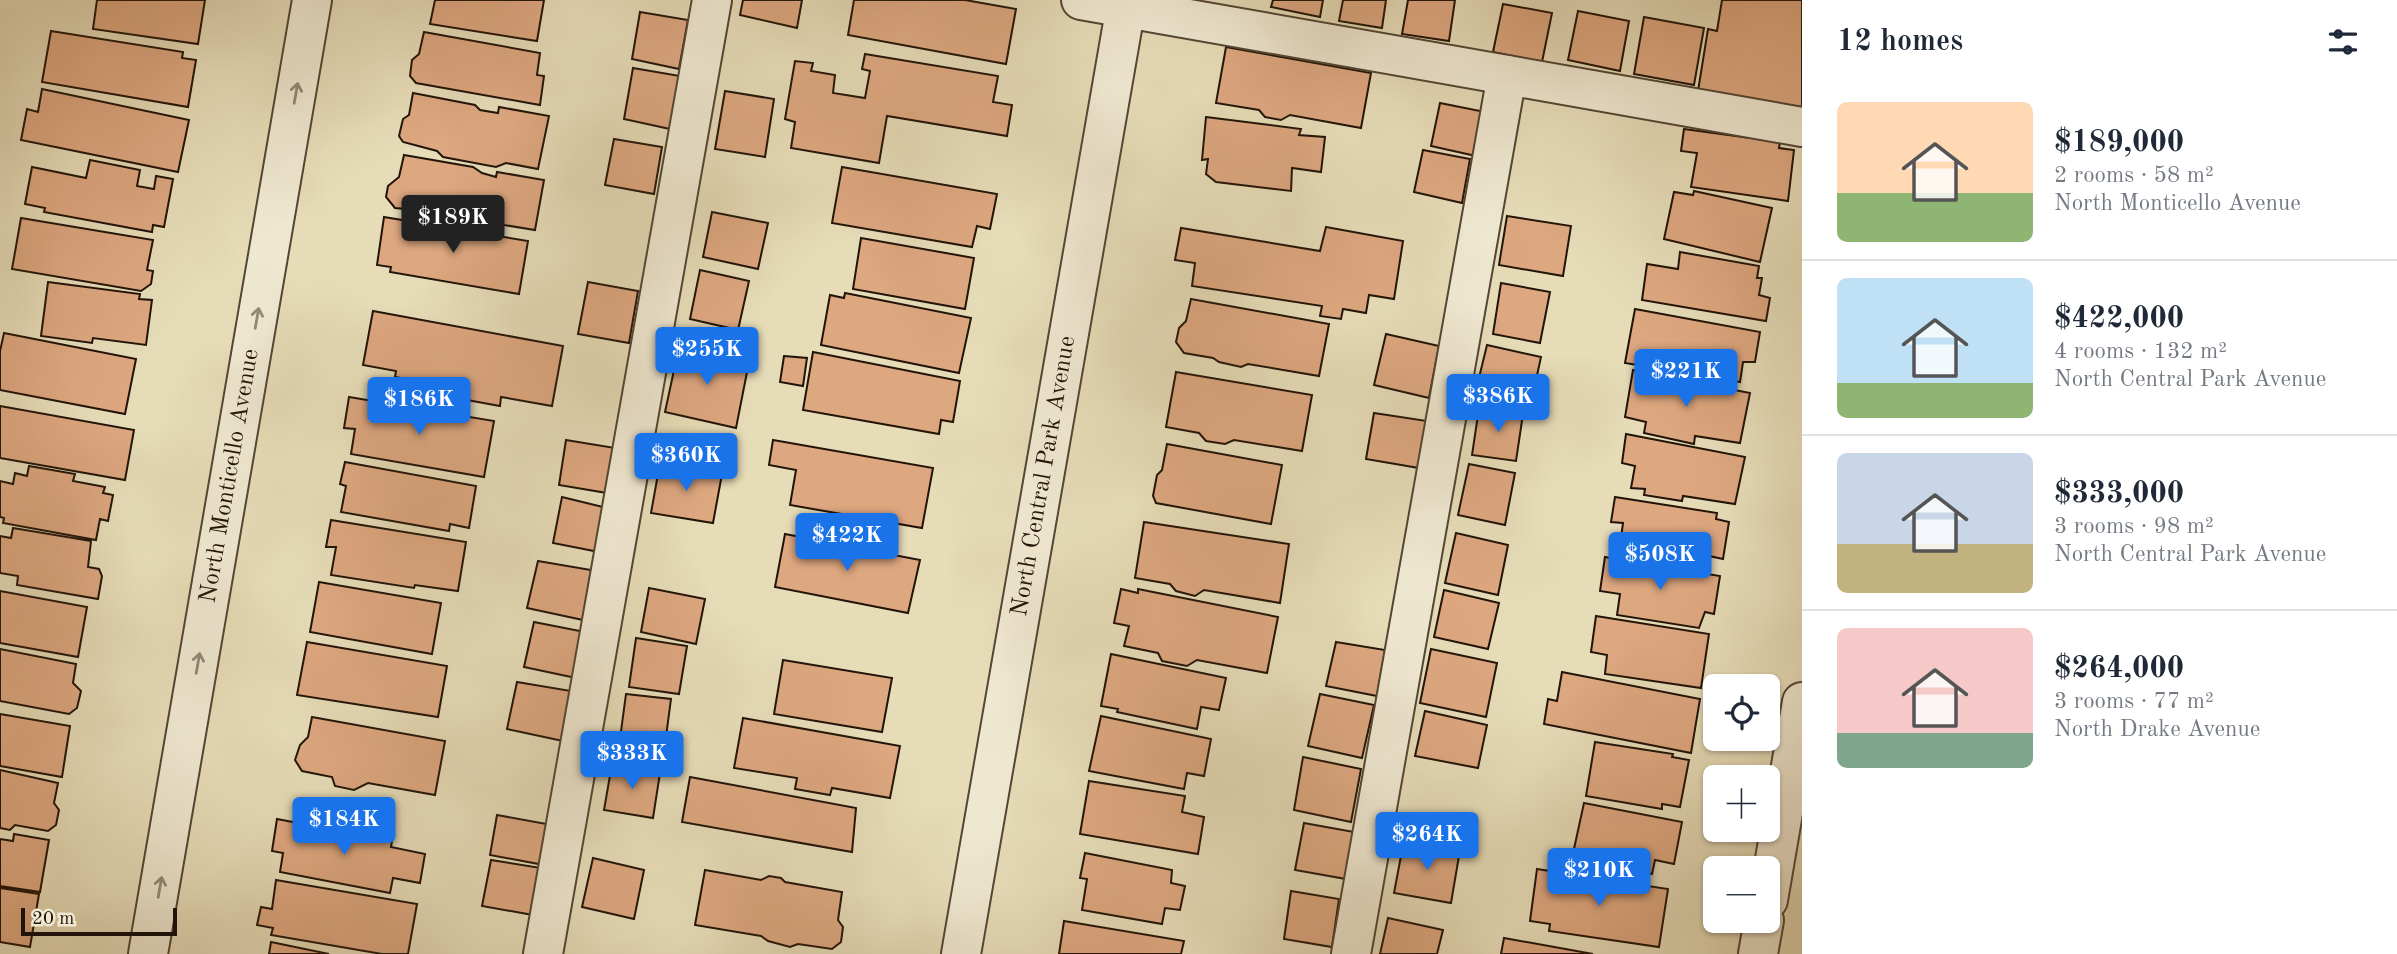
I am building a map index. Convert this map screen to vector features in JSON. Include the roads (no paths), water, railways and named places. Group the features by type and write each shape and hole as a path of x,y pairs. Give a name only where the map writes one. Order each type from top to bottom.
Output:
{"street":[{"name":"North Monticello Avenue","path":"148,954 312,0"},
{"path":"543,954 712,0"},
{"path":"1081,0 1127,4 1802,127"},
{"name":"North Central Park Avenue","path":"961,954 1127,4"},
{"path":"1351,954 1507,75"},
{"path":"1776,856 1802,702"},
{"path":"1758,954 1762,933"}]}
